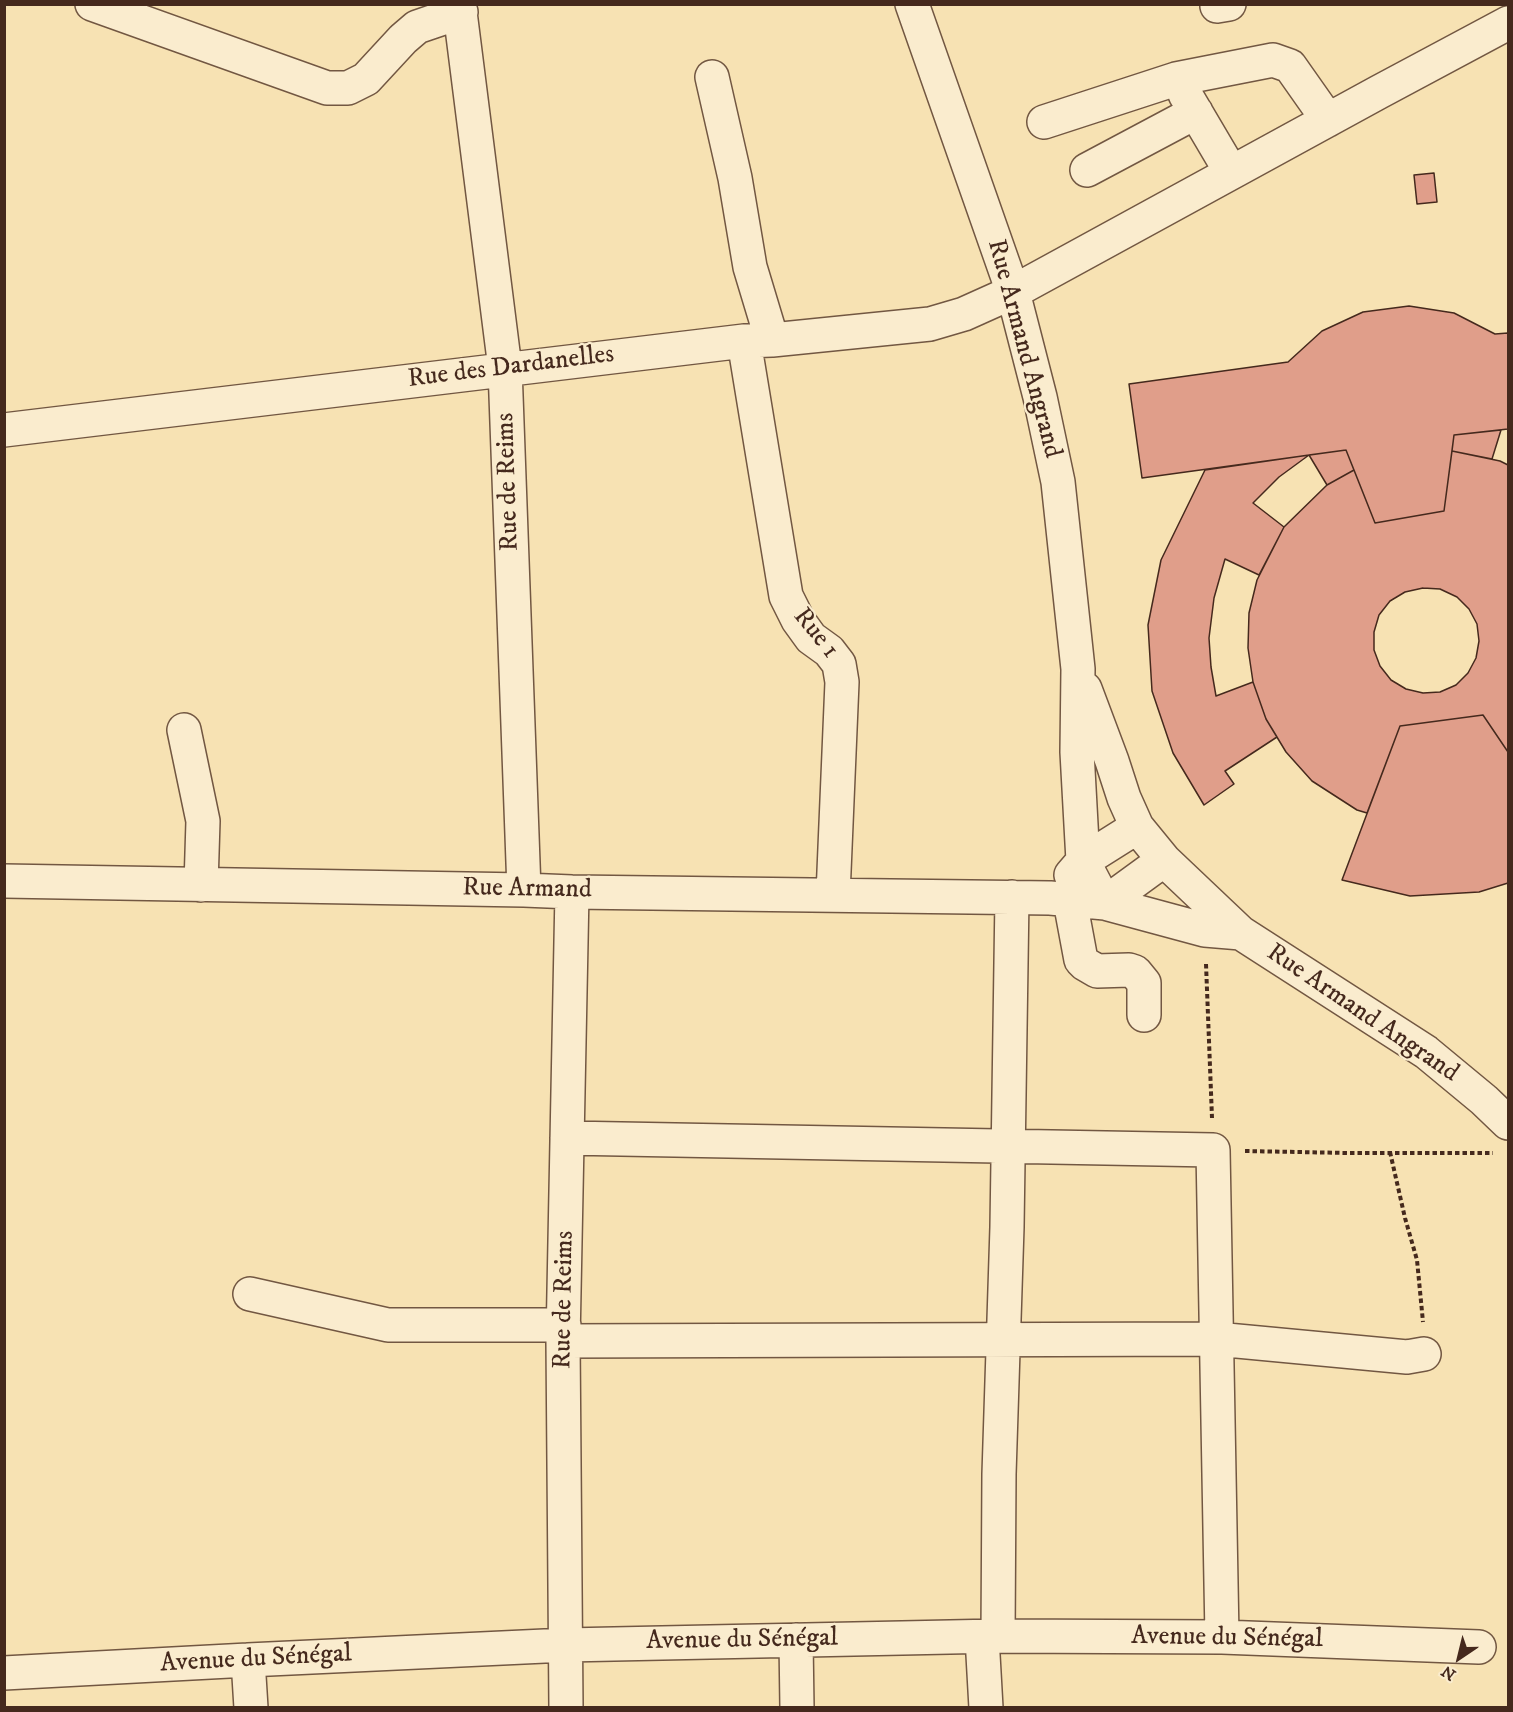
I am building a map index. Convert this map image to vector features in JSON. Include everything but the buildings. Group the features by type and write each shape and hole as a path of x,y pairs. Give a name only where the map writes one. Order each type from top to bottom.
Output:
{"street":[{"path":"92,4 327,88 348,88 366,79 417,27 460,8"},
{"name":"Rue Armand Angrand","path":"912,4 1014,292 1058,482 1078,669 1077,752 1083,861 1105,903 1205,930 1241,933"},
{"name":"Rue de Reims","path":"460,8 505,369 524,890"},
{"name":"Rue des Dardanelles","path":"4,430 758,340 930,324 964,314 1014,292 1231,172 1509,23"},
{"path":"1044,122 1176,79 1273,60 1290,66 1329,120"},
{"name":"Rue 1","path":"712,77 735,178 750,267 786,596 811,639 829,651 839,664 842,682 833,895"},
{"path":"1176,79 1231,172"},
{"path":"1087,170 1196,112"},
{"name":"Rue Armand Angrand","path":"1078,669 1124,798 1137,827 1164,860 1241,933 1425,1052 1509,1123"},
{"path":"184,730 203,821 201,885"},
{"path":"1137,827 1083,861 1060,900 1081,960 1085,964 1097,971 1129,970 1135,972 1144,982 1144,1015"},
{"path":"1105,903 1164,860"},
{"name":"Rue Armand","path":"4,881 572,892 1012,897 1105,903"},
{"name":"Rue de Reims","path":"566,1707 563,1333 572,892"},
{"path":"986,1707 999,1474 1007,1227 1012,897"},
{"path":"567,1138 1213,1150 1222,1636"},
{"path":"250,1294 388,1326 563,1333 1002,1340 1216,1339 1407,1357 1424,1354"},
{"name":"Avenue du Sénégal","path":"4,1673 566,1645 990,1636 1222,1636 1479,1647"},
{"path":"796,1640 797,1707"},
{"path":"248,1660 251,1707"}],"path":[{"path":"1205,930 1213,1150 1497,1153"},
{"path":"1390,1152 1405,1218 1418,1260 1424,1354"}]}
